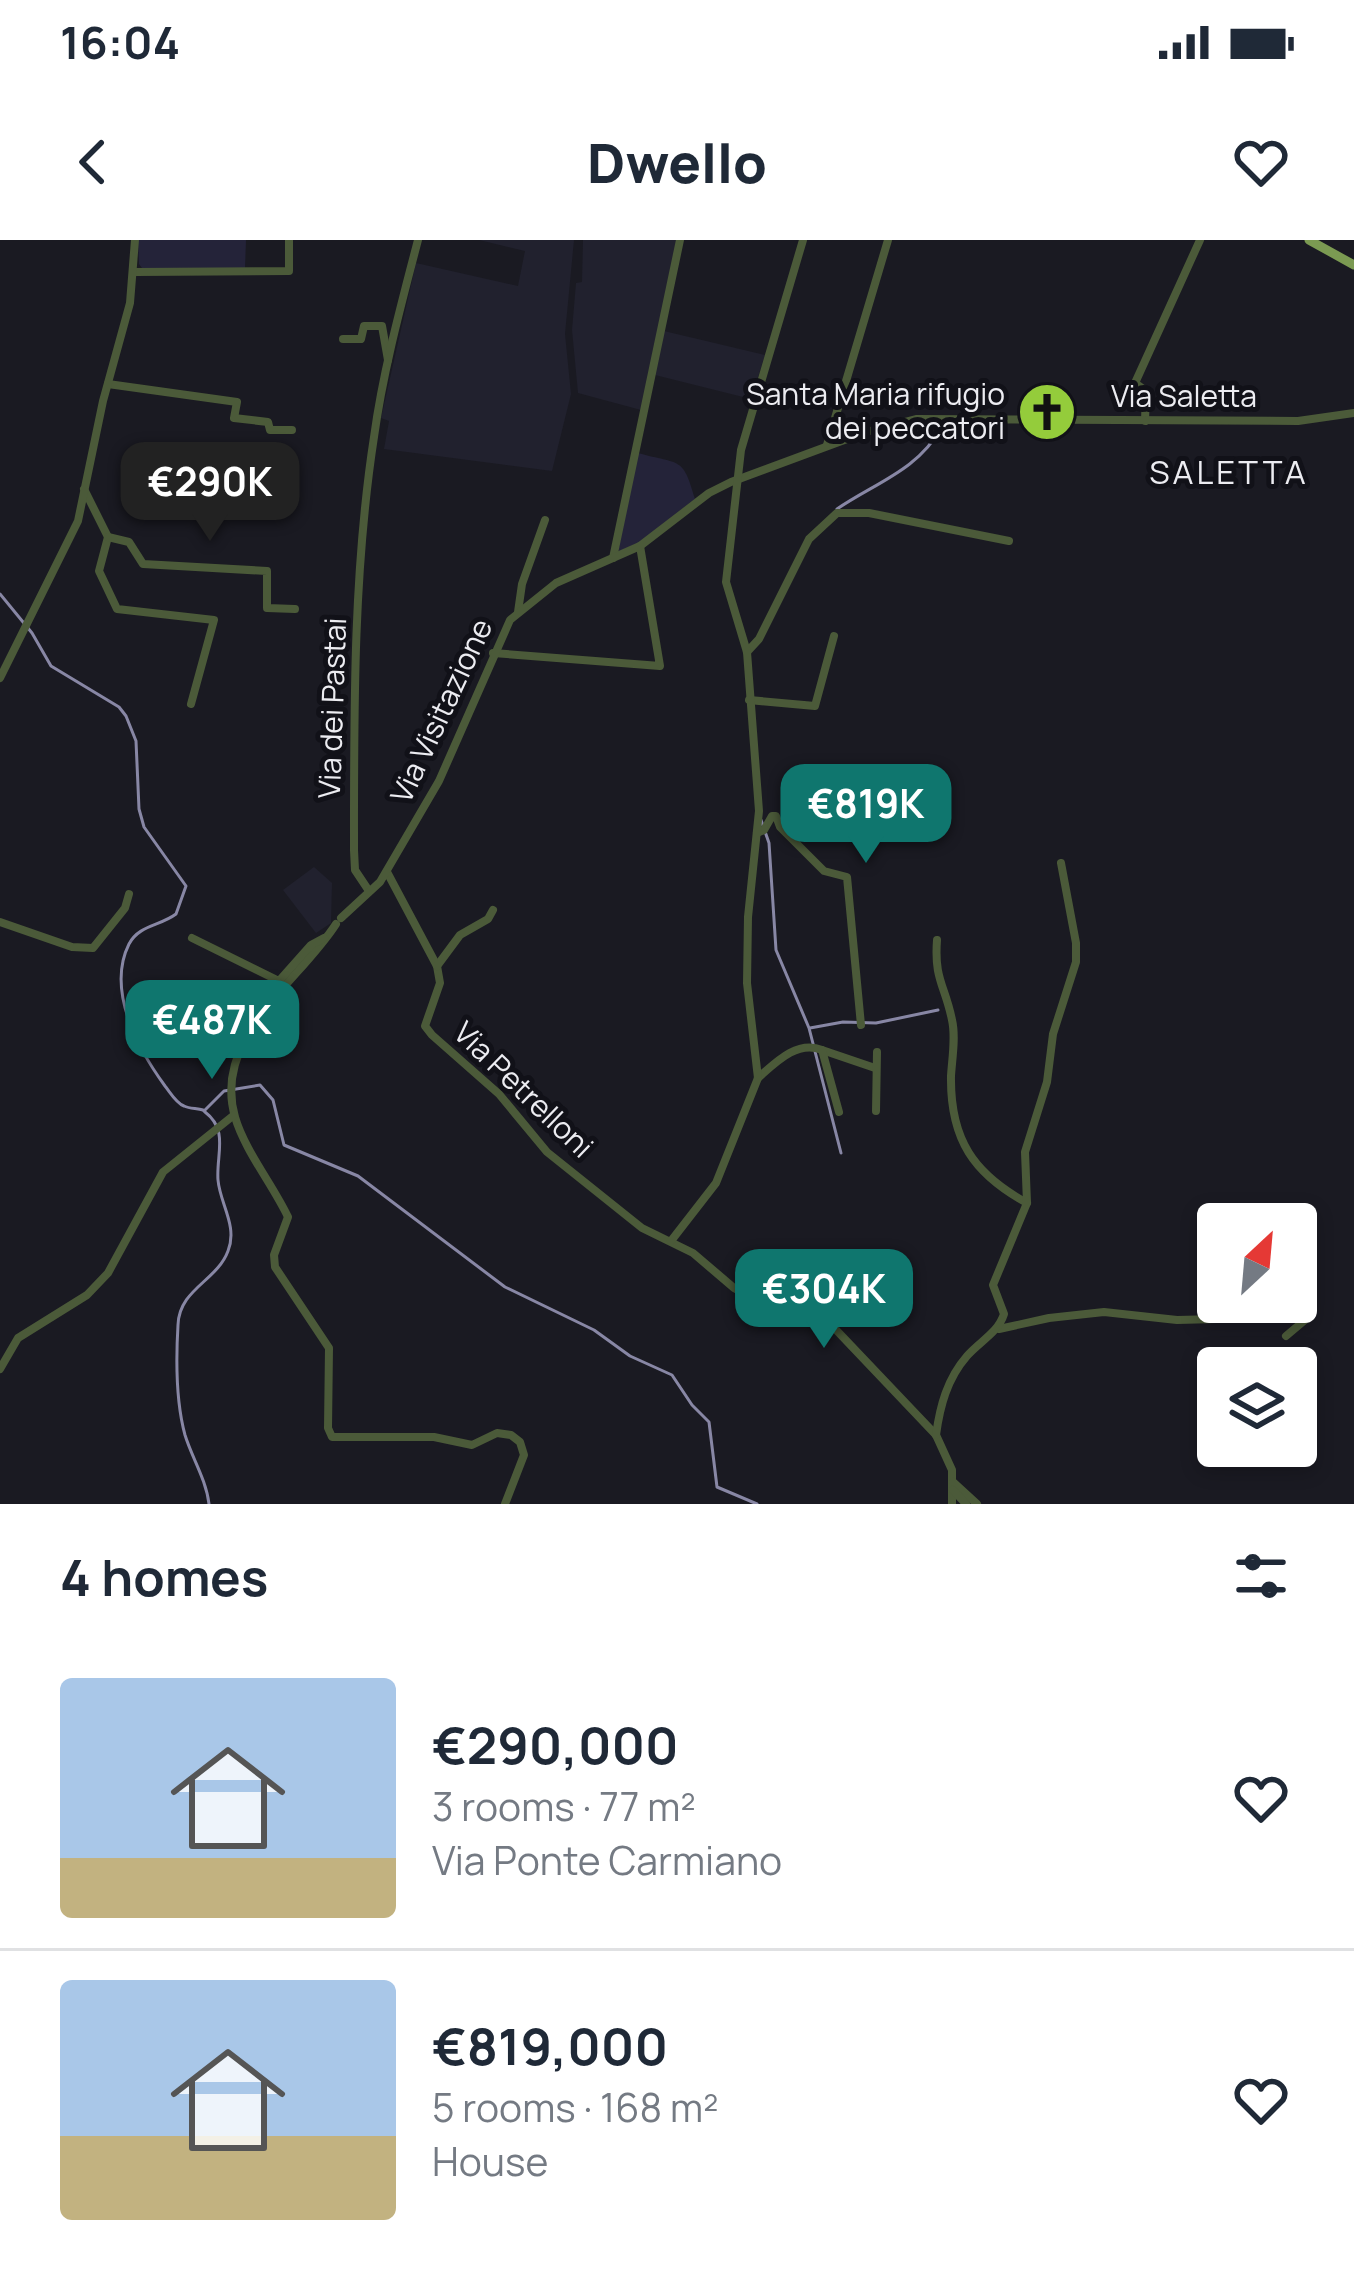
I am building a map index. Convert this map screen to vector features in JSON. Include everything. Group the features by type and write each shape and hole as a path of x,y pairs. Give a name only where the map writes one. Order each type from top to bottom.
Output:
{"main road":[{"path":"1309,240 1354,265"}],"street":[{"path":"0,678 78,521 135,272 136,240"},
{"path":"135,272 289,271 289,240"},
{"name":"Via dei Pastai","path":"369,890 355,870 354,850 358,635 373,441 418,240"},
{"path":"614,558 680,240"},
{"path":"758,1078 747,983 748,917 762,829 747,652 726,582 735,480 803,240"},
{"path":"827,446 888,240"},
{"path":"1145,421 1146,391 1135,383 1200,240"},
{"path":"343,339 361,339 364,326 382,326 388,362"},
{"path":"108,383 237,401 234,418 268,422 270,430 292,430"},
{"name":"Via Saletta","path":"735,480 916,419 1298,421 1354,412"},
{"name":"Via Visitazione","path":"327,936 386,871 439,781 510,620 556,583 640,546 709,493 735,480"},
{"path":"83,487 108,537 99,571 117,609 214,620 191,704"},
{"path":"747,652 809,539 837,513 869,514 1009,541"},
{"path":"518,614 521,587 545,520"},
{"path":"108,537 129,542 143,564 267,571 268,608 295,608"},
{"path":"493,653 660,666 640,546"},
{"path":"753,701 815,706 834,636"},
{"path":"762,829 776,816 824,871 848,878 861,1025"},
{"path":"936,1435 940,1406 956,1370 997,1329 1004,1314 995,1275 1028,1203 1025,1152 1076,962 1061,863"},
{"path":"386,871 437,966 460,935 488,919 493,910"},
{"path":"0,922 72,947 93,948 125,908 129,894"},
{"path":"252,1016 311,945 327,936"},
{"path":"327,936 237,1053 234,1115 288,1217 274,1255 275,1267 329,1348 330,1435 339,1440 434,1437 472,1445 496,1433 511,1435 520,1442 524,1455 505,1504"},
{"path":"192,938 279,981"},
{"path":"937,940 934,970 953,1022 951,1096 962,1139 979,1171 1028,1203"},
{"name":"Via Petrelloni","path":"437,966 440,983 425,1026 499,1094 569,1172 641,1228 671,1241"},
{"path":"815,1048 839,1112"},
{"path":"876,1111 880,1076 875,1068 815,1048 775,1063 758,1078 716,1183 671,1241 734,1288 778,1312 821,1314 936,1435 971,1501"},
{"path":"875,1068 878,1052"},
{"path":"0,1369 17,1337 87,1295 108,1273 163,1172 234,1115"},
{"path":"997,1329 1104,1312 1177,1320 1256,1318 1296,1308 1306,1312 1305,1320 1286,1336"},
{"path":"952,1470 952,1504"},
{"path":"953,1485 971,1501"}],"shaded area":[{"path":"138,240 246,240 245,268 142,268"},
{"path":"479,240 574,240 565,334 571,394 552,471 384,449 389,421 381,418 416,263 518,286 525,251"},
{"path":"583,240 677,240 641,410 578,393 572,330 576,283 582,282"},
{"path":"664,331 765,355 751,399 655,375"},
{"path":"638,453 678,464 695,499 640,542 618,552"},
{"path":"314,867 332,883 331,923 316,933 283,890"}],"waterway":[{"path":"837,509 908,465 941,428"},
{"path":"0,594 51,666 119,707 136,741 144,827 186,886 176,914 144,929 129,944 121,980 123,999 136,1037 165,1086 181,1105 203,1110"},
{"path":"761,820 769,843 776,950 809,1028 841,1153"},
{"path":"810,1028 876,1023 938,1010"},
{"path":"204,1111 224,1091 260,1085 273,1100 284,1145 358,1176 505,1287 672,1375 709,1422 717,1487 757,1504"},
{"path":"205,1112 219,1135 219,1189 231,1242 223,1261 191,1294 180,1313 177,1366 185,1435 209,1504"}],"place":[{"name":"Santa Maria rifugio dei peccatori","path":"1047,412"}],"district":[{"name":"SALETTA","path":"1229,472"}]}
